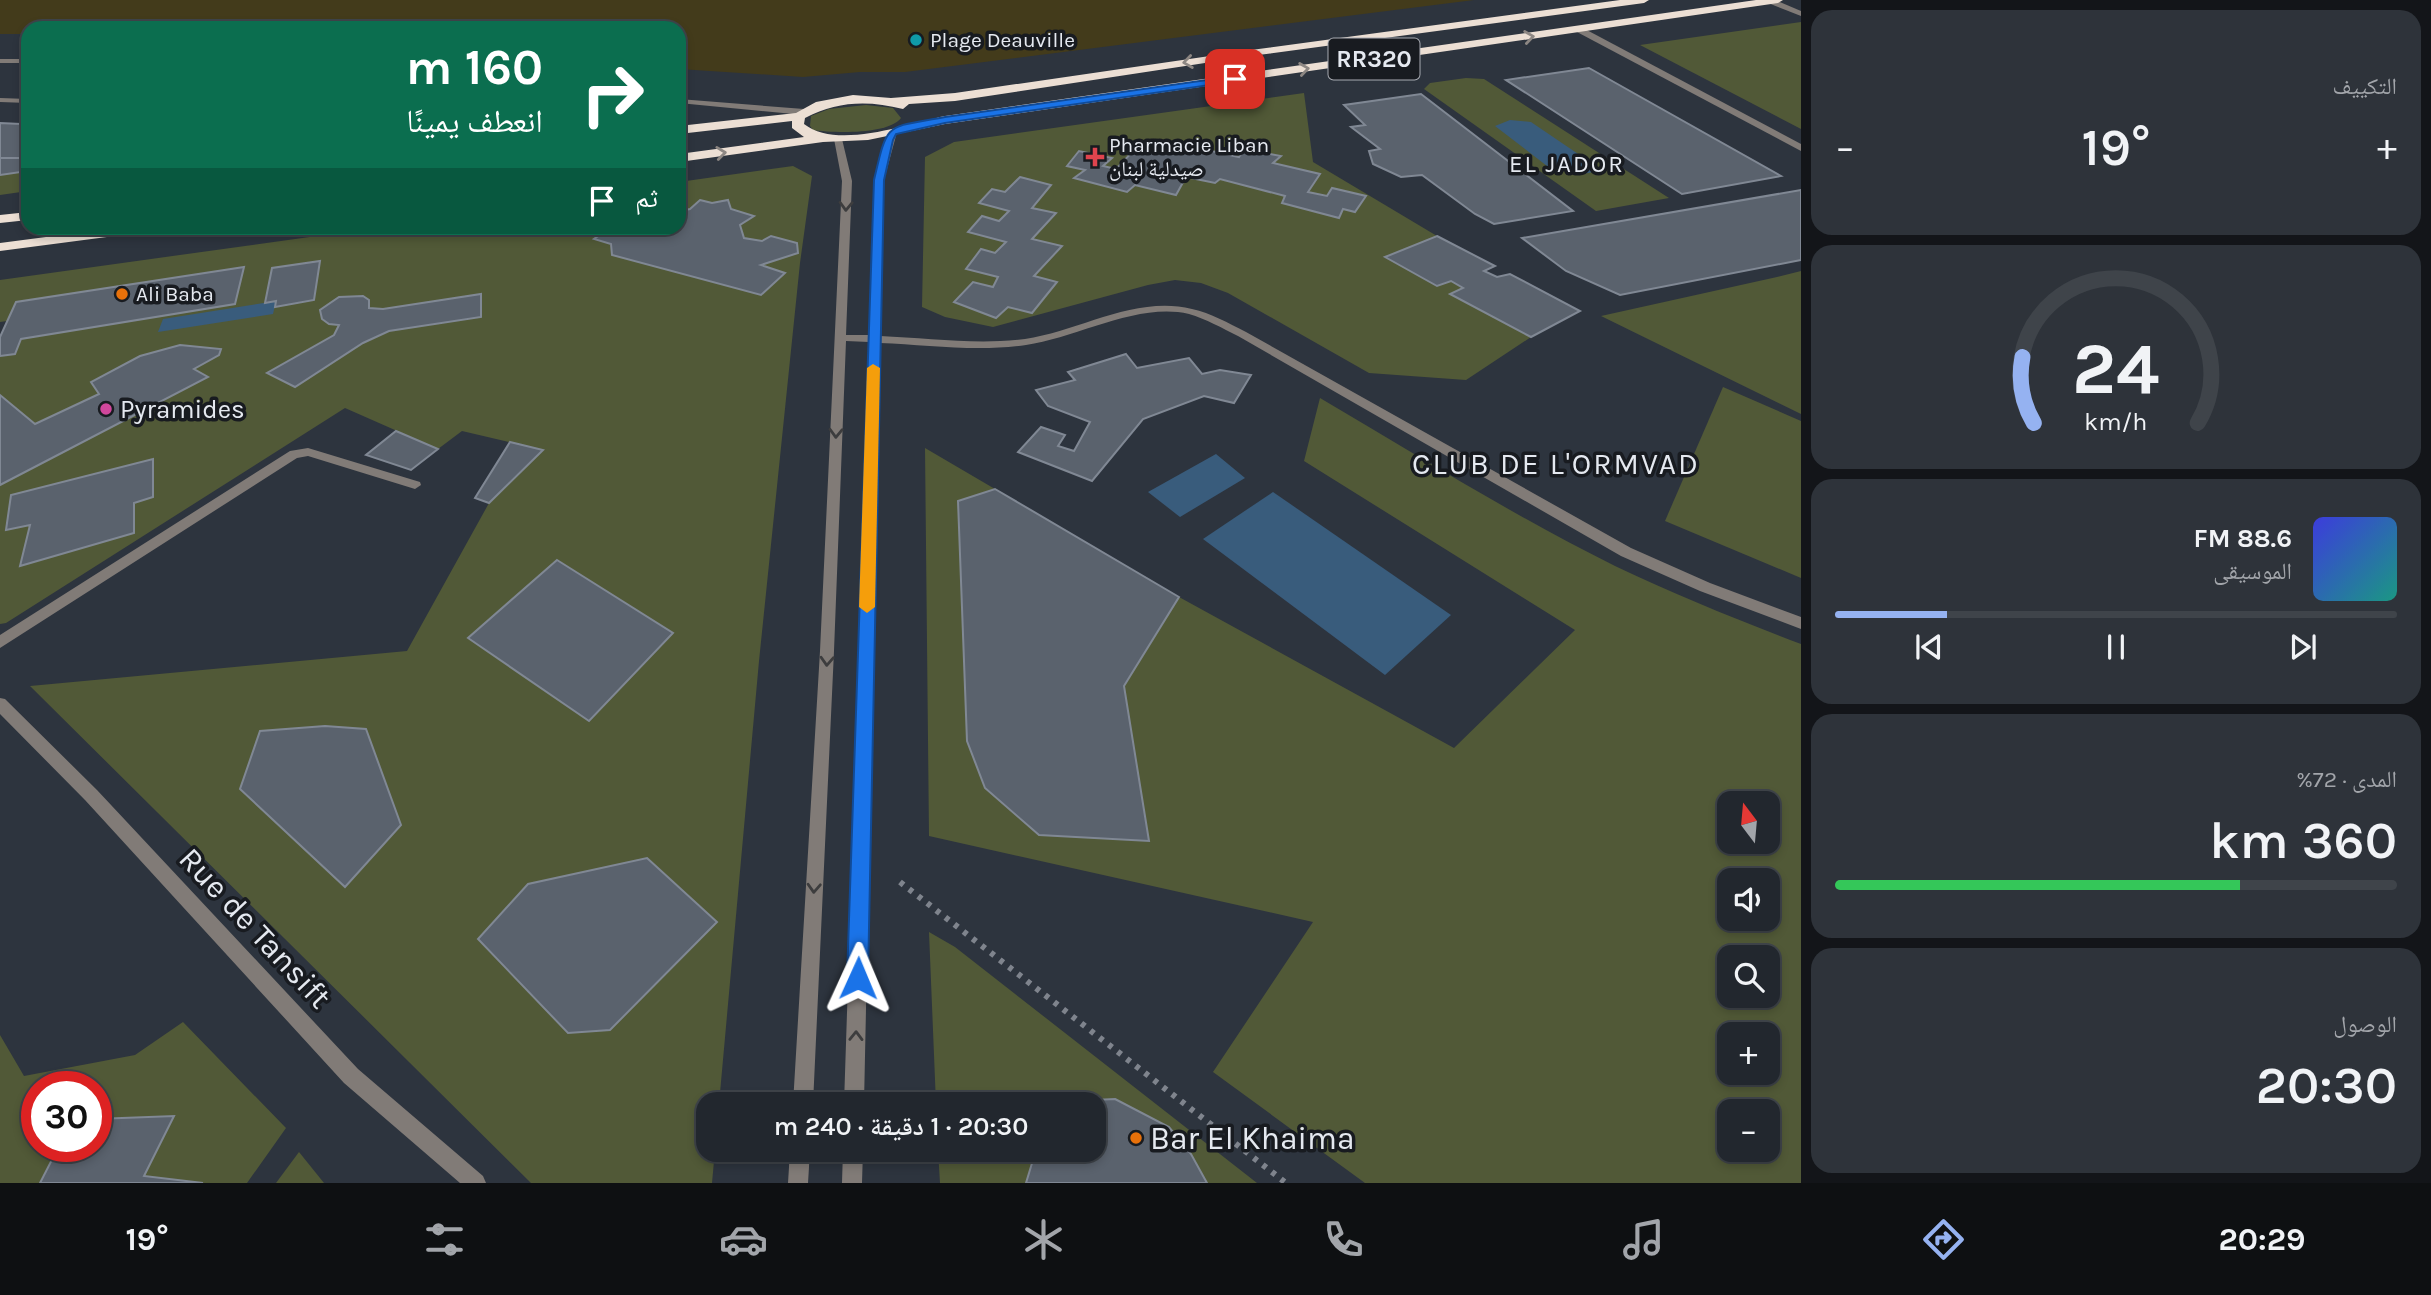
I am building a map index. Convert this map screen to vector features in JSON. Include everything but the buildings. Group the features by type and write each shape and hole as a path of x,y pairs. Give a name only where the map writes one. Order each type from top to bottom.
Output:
{"highway":[{"name":"RR320","path":"686,129 802,114 837,101 869,99 891,102 955,97 1278,49 1644,0"},
{"name":"RR320","path":"686,157 898,130 1774,1"},
{"path":"891,102 913,112 913,119 898,130"},
{"path":"802,114 797,125 801,129 831,138"},
{"path":"0,219 21,217"},
{"path":"0,247 92,235"}],"street":[{"path":"1774,1 1801,14"},
{"path":"1580,30 1801,148"},
{"path":"0,61 21,61"},
{"path":"0,100 21,101"},
{"path":"686,102 802,114"},
{"path":"854,1092 879,180 898,130"},
{"path":"804,1092 827,650 847,181 831,138"},
{"path":"840,338 1007,344 1046,338 1147,311 1184,310 1207,317 1242,334 1626,552 1705,587 1801,623"},
{"path":"0,642 294,454 308,452 415,485"},
{"name":"Rue de Tansift","path":"0,704 91,795 351,1076 475,1183"},
{"path":"798,1183 799,1162"},
{"path":"852,1183 853,1162"}],"path":[{"path":"861,851 1286,1183"}],"green space":[{"path":"1801,22 1801,129 1640,45"},
{"path":"1466,78 1484,79 1669,198 1596,211 1424,89 1430,83"},
{"path":"1304,93 1313,162 1437,236 1386,257 1437,286 1451,281 1463,288 1451,294 1531,337 1466,380 1369,373 1228,293 1201,283 1175,280 1148,285 993,327 945,317 922,307 925,157 954,142"},
{"path":"866,105 893,108 901,118 894,124 860,132 813,130 810,126 811,116 829,109"},
{"path":"0,158 21,158 21,192 0,195"},
{"path":"793,166 812,176 800,263 759,661 720,1092 696,1092 696,1162 714,1162 712,1183 531,1183 30,686 407,651 489,503 543,450 462,431 438,449 345,408 6,623 0,624 0,337 7,321 0,322 0,280 324,235 686,235 686,181"},
{"path":"1801,271 1801,414 1601,316 1777,277"},
{"path":"1723,387 1801,421 1801,578 1665,521"},
{"path":"1320,398 1577,547 1684,597 1801,644 1801,1183 1365,1183 1213,1072 1313,922 929,836 925,448 1179,597 1454,748 1575,630 1304,461"},
{"path":"929,932 955,947 1257,1183 940,1183 939,1162 1106,1162 1106,1092 936,1092"},
{"path":"183,1022 286,1128 247,1183 0,1183 0,1035 21,1071 21,1162 112,1162 112,1071 50,1071 135,1055"},
{"path":"299,1152 324,1183 276,1183"}],"sand":[{"name":"Plage Deauville","path":"0,0 1474,0 905,72 860,72 803,77 686,69 686,21 21,21 21,34 0,34"}],"water":[{"path":"1510,120 1531,122 1587,160 1582,161 1592,172 1579,174 1547,166 1495,126"},
{"path":"276,301 273,314 158,332 163,319"},
{"path":"1216,454 1245,478 1180,517 1148,492"},
{"path":"1273,492 1451,615 1385,675 1203,539"}],"slow traffic":[{"path":"867,607 873,368"}],"place":[{"name":"Plage Deauville","path":"916,40"},
{"name":"Pharmacie Liban صيدلية لبنان","path":"1095,157"},
{"name":"Ali Baba","path":"122,294"},
{"name":"Pyramides","path":"106,409"},
{"name":"Bar El Khaima","path":"1136,1138"}],"district":[{"name":"EL JADOR","path":"1567,164"},
{"name":"CLUB DE L'ORMVAD","path":"1556,464"}],"route":[{"path":"858,978 879,180 888,140 892,132 945,120 1235,79"}]}
